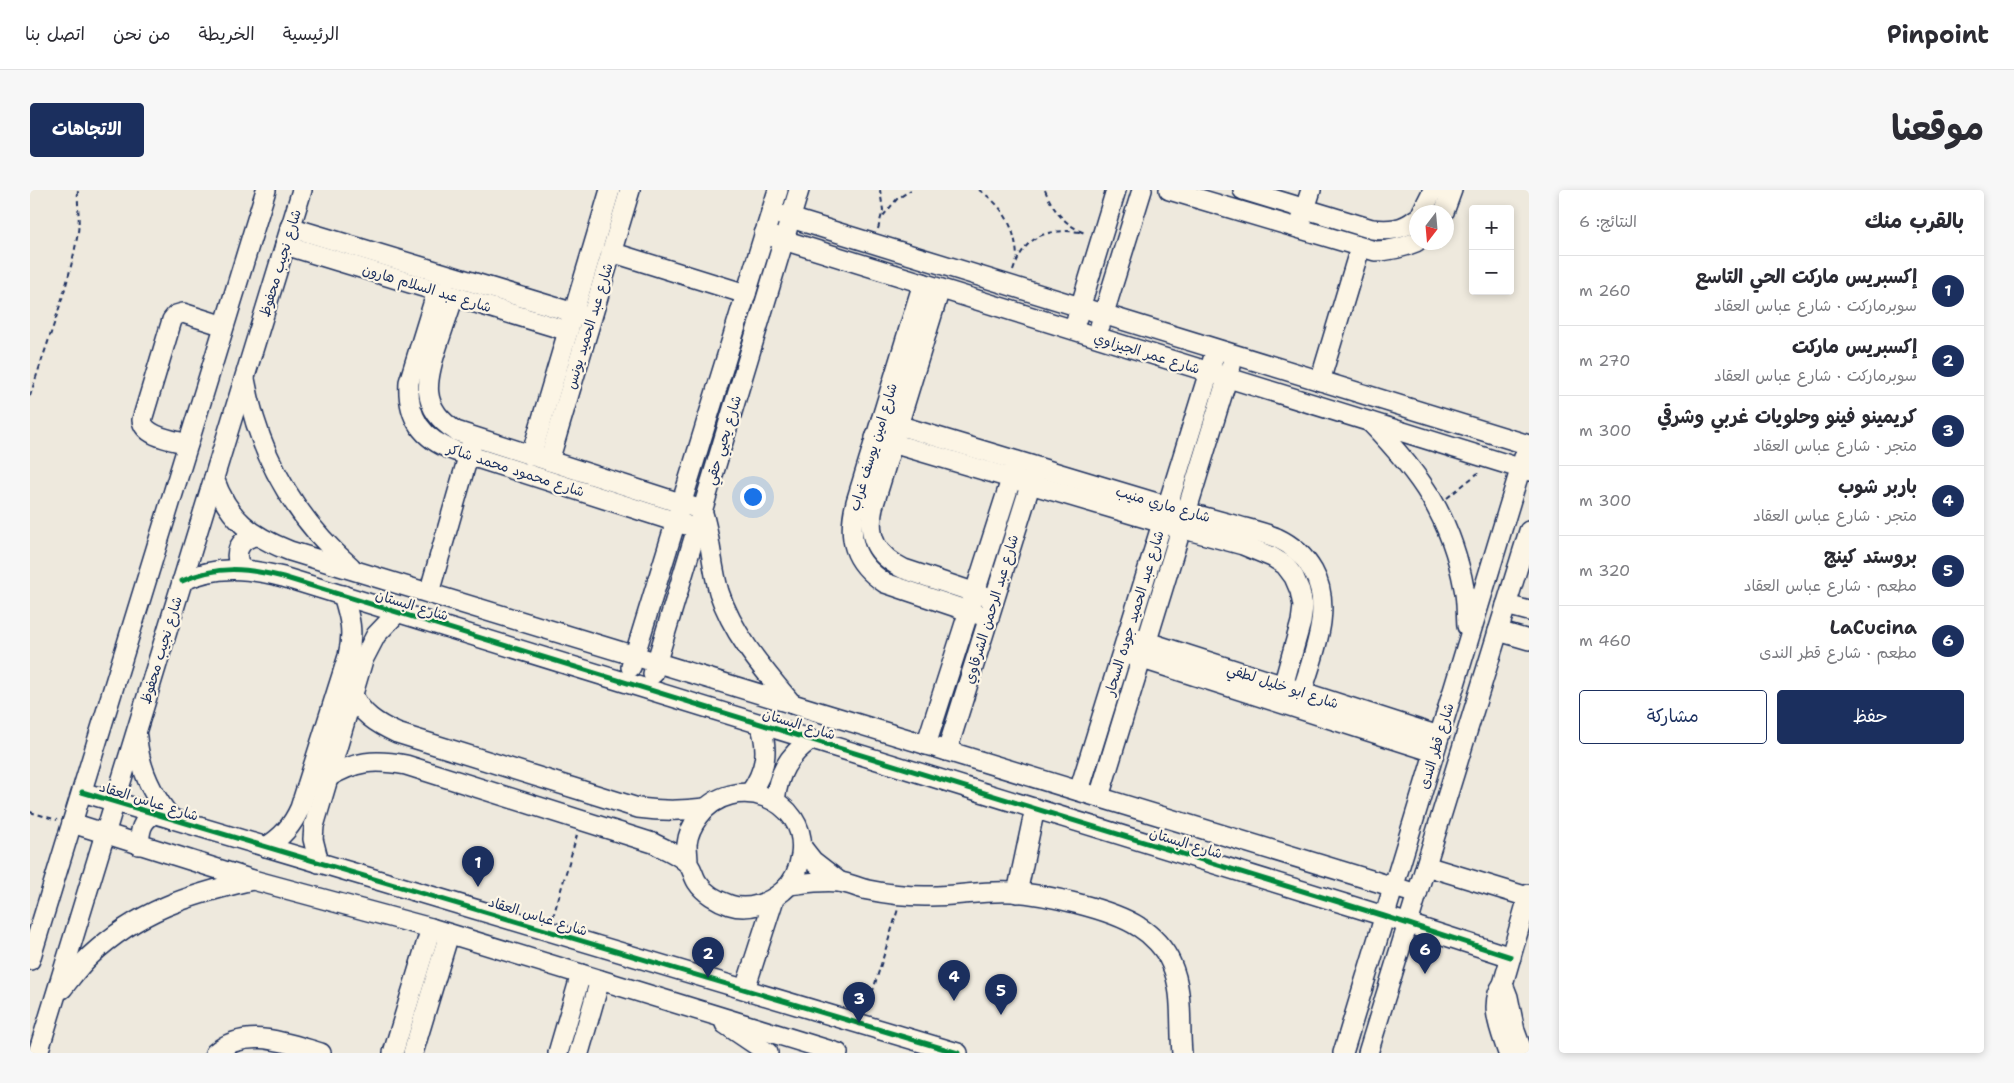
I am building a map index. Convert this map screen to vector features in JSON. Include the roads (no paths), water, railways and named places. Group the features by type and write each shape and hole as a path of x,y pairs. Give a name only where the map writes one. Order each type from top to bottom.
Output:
{"street":[{"path":"30,960 65,822 82,792 266,190"},
{"name":"شارع نجيب محفوظ","path":"38,1053 302,190"},
{"name":"شارع عبد الحميد يونس","path":"540,458 582,316 610,190"},
{"name":"شارع عبد الحميد يونس","path":"540,458 568,331 582,316 611,252 630,190"},
{"name":"شارع يحيي حقي","path":"626,682 778,190"},
{"name":"شارع يحيي حقي","path":"648,689 798,190"},
{"path":"1074,330 1116,190"},
{"path":"1097,337 1142,190"},
{"path":"1169,190 1360,248 1374,251 1389,251 1409,246"},
{"path":"1242,190 1289,197 1305,209 1372,229 1387,231 1402,228 1409,224"},
{"path":"1299,229 1311,190"},
{"path":"1426,205 1433,190"},
{"path":"1447,205 1452,190"},
{"path":"1281,224 1289,197"},
{"name":"شارع عمر الجيزاوي","path":"771,212 1528,443"},
{"name":"شارع عمر الجيزاوي","path":"764,234 1525,470"},
{"name":"شارع عبد السلام هارون","path":"288,236 446,294 568,331"},
{"name":"شارع عبد السلام هارون","path":"288,236 582,316"},
{"path":"1320,381 1360,248"},
{"path":"611,252 746,294"},
{"name":"شارع امين يوسف غراب","path":"931,286 887,432 852,517 851,533 855,548 862,562 872,574 885,583 989,618"},
{"name":"شارع محمود محمد شاكر","path":"446,294 429,375 429,398 432,408 447,425 456,431 681,503 699,519"},
{"name":"شارع محمود محمد شاكر","path":"446,294 413,367 409,382 408,397 412,412 418,425 428,437 441,446 468,456 676,521 699,519"},
{"path":"188,444 151,433 142,420 171,323 176,315 183,314 224,326"},
{"name":"شارع عبد الحميد جوده السحار","path":"1079,791 1216,349"},
{"name":"شارع عبد الحميد جوده السحار","path":"1099,797 1235,354"},
{"path":"245,376 262,443 282,484 298,510 322,540 355,571"},
{"path":"1369,422 1400,453 1437,506 1455,552 1465,589 1468,639"},
{"name":"شارع امين يوسف غراب","path":"887,432 870,522 872,538 879,552 890,562 904,569 994,599"},
{"name":"شارع ماري منيب","path":"887,432 1164,515 1278,538 1298,553 1313,572 1320,587 1322,619 1302,692"},
{"path":"429,593 474,437"},
{"name":"شارع قطر الندى","path":"1343,1053 1468,639 1525,470 1528,443"},
{"name":"شارع عبد الرحمن الشرقاوي","path":"926,745 1014,470"},
{"name":"شارع عبد الرحمن الشرقاوي","path":"947,751 1033,475"},
{"name":"شارع البستان","path":"214,478 221,497 234,515 256,536 290,551 1417,894"},
{"path":"699,519 720,593 732,622 748,649 792,704"},
{"name":"شارع ماري منيب","path":"1184,520 1259,550 1285,566 1294,577 1300,591 1303,606 1301,622 1283,686"},
{"name":"شارع قطر الندى","path":"1368,1053 1529,531"},
{"path":"242,569 236,555 238,548 242,541 256,536"},
{"name":"شارع البستان","path":"182,581 200,573 221,569 242,569 283,577 1035,808 1511,957"},
{"path":"266,847 287,831 300,808 345,666 351,642 352,627 343,595"},
{"path":"1506,605 1529,611"},
{"path":"319,863 314,845 314,826 352,693 368,647 376,635 398,612"},
{"path":"1498,631 1529,640"},
{"name":"شارع ابو خليل لطفي","path":"1125,644 1436,744"},
{"name":"شارع ابو خليل لطفي","path":"1144,650 1302,692 1436,744"},
{"path":"352,693 358,706 369,718 382,727 397,733 638,808 675,811 705,808"},
{"path":"750,792 759,781 765,760 765,738 760,724"},
{"path":"136,731 140,758 163,817 147,818 142,824 139,845"},
{"path":"775,801 781,772 794,754 810,740"},
{"path":"327,778 344,768 364,762 385,761 406,765 653,843 688,863"},
{"name":"شارع عباس العقاد","path":"82,792 863,1024 916,1047 950,1052"},
{"path":"750,792 763,795 775,801 789,813 798,829 802,847 799,868 790,885 774,900 753,907 732,906 712,897 697,882 688,863 687,842 693,824 705,808 718,798 734,793 750,792"},
{"path":"1017,893 1035,808"},
{"path":"65,822 253,880 440,931 838,1053"},
{"path":"802,847 813,861 840,882"},
{"path":"1426,866 1529,895 1503,984 1498,990 1496,1005 1500,1029 1508,1053"},
{"path":"56,995 89,957 114,936 141,918 170,903 201,892 253,880"},
{"path":"790,885 806,882 840,882 868,890 926,896 983,892 1017,893 1064,901 1117,916 1139,927 1157,942 1171,963 1178,986 1181,1050"},
{"path":"745,989 774,900"},
{"path":"393,1053 440,931"},
{"path":"413,1053 440,931"},
{"path":"558,1053 581,974"},
{"path":"579,1053 600,980"},
{"path":"1503,984 1508,997 1515,1031 1523,1053"},
{"path":"710,1014 768,1053"},
{"path":"215,1053 233,1042 249,1038 266,1038 321,1053"}],"place":[{"name":"إكسبريس ماركت الحي التاسع","path":"478,887"},
{"name":"LaCucina","path":"1425,974"},
{"name":"إكسبريس ماركت","path":"708,978"},
{"name":"باربر شوب","path":"954,1001"},
{"name":"بروستد كينج","path":"1001,1015"},
{"name":"كريمينو فينو وحلويات غربي وشرقي","path":"859,1023"}]}
